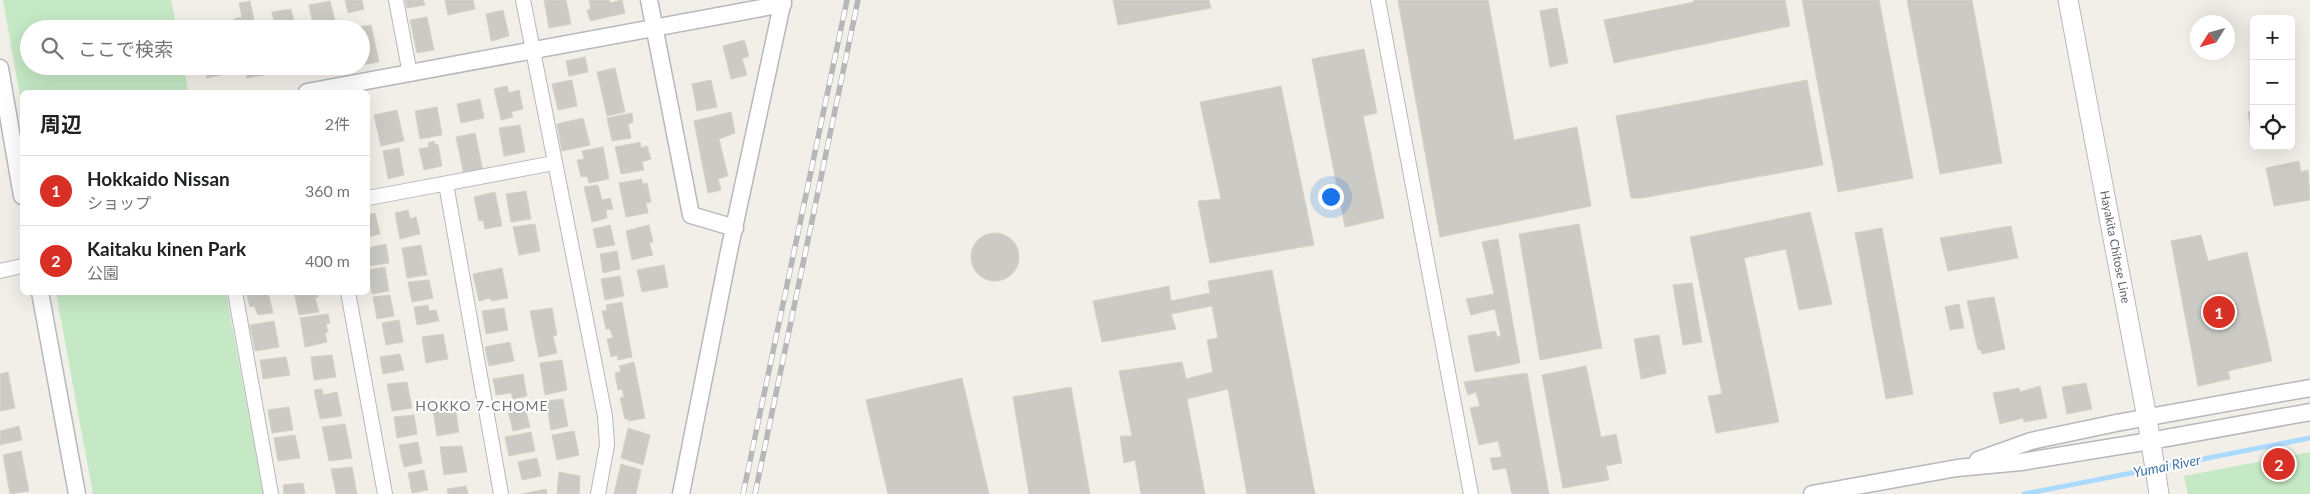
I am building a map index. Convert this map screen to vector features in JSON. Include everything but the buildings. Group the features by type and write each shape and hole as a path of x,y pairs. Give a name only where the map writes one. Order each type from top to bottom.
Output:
{"main road":[{"name":"Hayakita Chitose Line","path":"2068,0 2147,418 2157,487"}],"street":[{"path":"396,0 410,74"},
{"path":"523,0 605,416 607,445 598,494"},
{"path":"649,0 691,214 735,228"},
{"path":"1378,0 1471,494"},
{"path":"318,90 655,29 783,2 681,494"},
{"path":"0,68 20,186"},
{"path":"370,198 554,163"},
{"path":"446,184 502,494"},
{"path":"0,271 20,266"},
{"path":"41,295 77,494"},
{"path":"236,295 271,494"},
{"path":"349,295 386,494"},
{"path":"1957,468 2031,441 2310,388"},
{"path":"1812,494 1957,468 2021,462 2150,441 2310,412"}],"green space":[{"path":"3,0 171,0 175,20 20,20 20,75 185,75 188,90 20,90 20,97"},
{"path":"56,295 226,295 263,494 93,494"},
{"path":"2310,452 2310,494 2188,494 2184,476"}],"waterway":[{"name":"Yumai River","path":"2024,494 2310,438"}],"railway":[{"path":"743,494 847,0"},
{"path":"755,494 858,0"}],"place":[{"name":"Hokkaido Nissan","path":"2219,312"},
{"name":"Kaitaku kinen Park","path":"2279,464"}],"district":[{"name":"HOKKO 7-CHOME","path":"482,406"}]}
